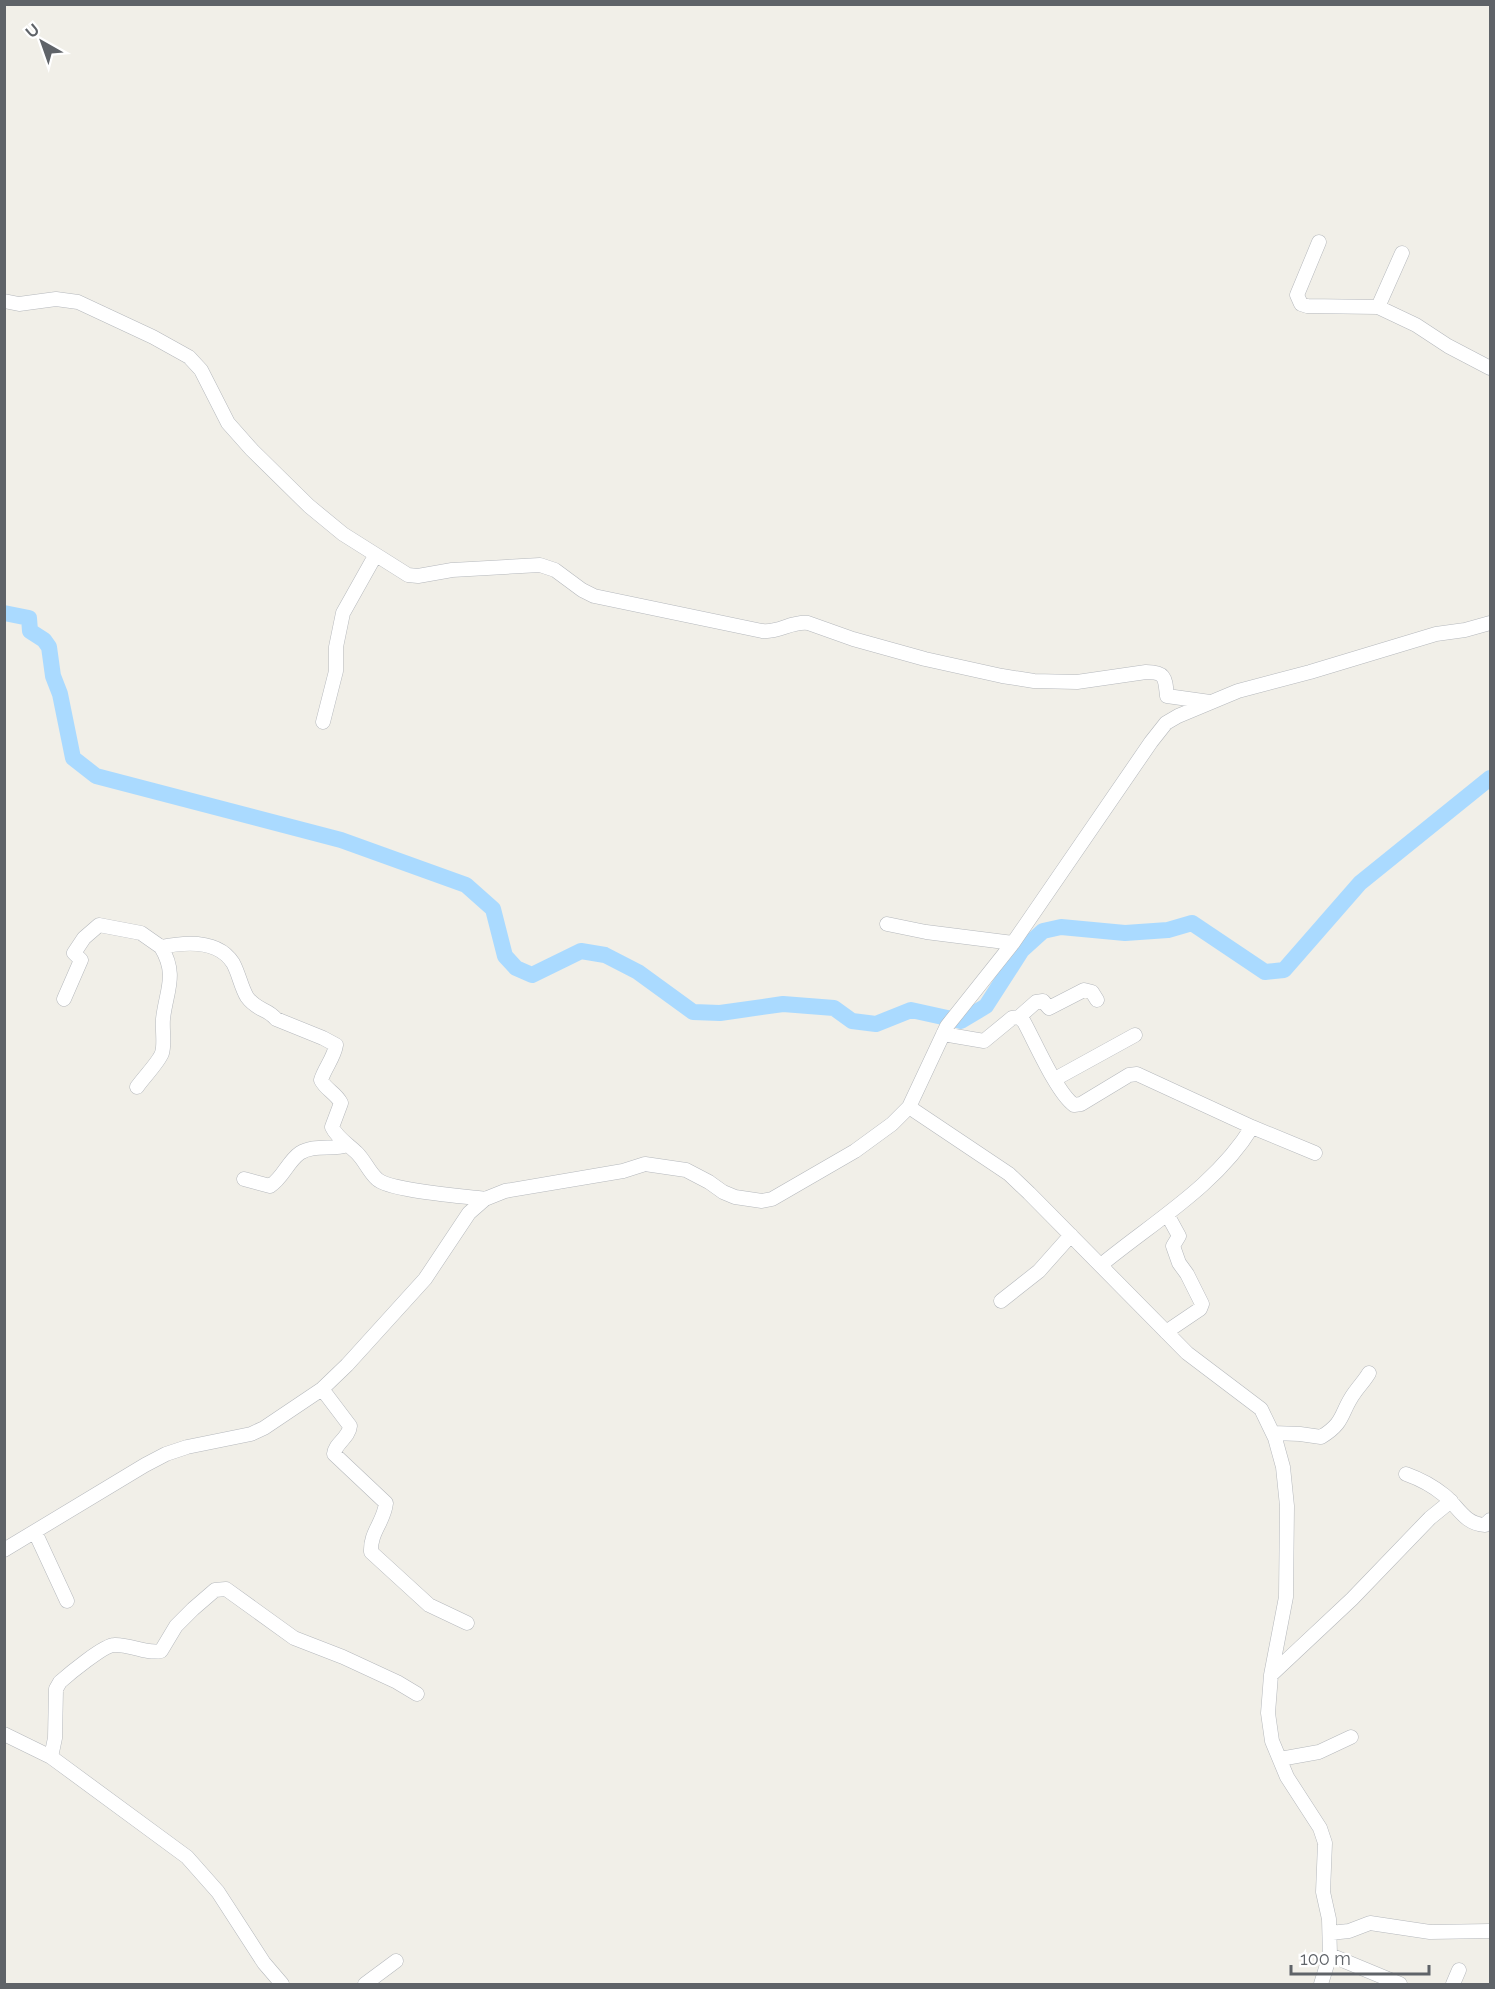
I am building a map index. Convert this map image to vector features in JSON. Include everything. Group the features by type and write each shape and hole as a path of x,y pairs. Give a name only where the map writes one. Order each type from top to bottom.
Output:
{"street":[{"path":"1319,243 1298,291 1298,301 1307,306 1378,307 1416,325 1448,346 1491,368"},
{"path":"1378,307 1402,253"},
{"path":"4,301 19,304 56,300 78,302 153,337 189,357 201,370 228,423 237,435 309,506 343,534 401,572 418,576 452,570 540,565 555,570 594,596 768,632 801,622 808,623 853,639 926,659 1034,681 1077,682 1156,672 1162,674 1165,679 1167,696 1211,702"},
{"path":"323,722 336,671 336,647 343,613 375,556"},
{"path":"4,1550 145,1465 188,1447 251,1434 276,1421 322,1389 424,1279 469,1213 485,1199 505,1191 624,1171 645,1164 686,1170 723,1192 741,1199 762,1201 772,1199 855,1151 892,1124 909,1107 945,1030 957,1011 1013,943 1158,732 1167,723 1178,716 1238,691 1436,634 1491,623"},
{"path":"887,924 926,932 1013,943"},
{"path":"64,999 81,960 74,953 84,938 99,925 141,933 161,946 169,962 170,973 162,1052 137,1087"},
{"path":"161,946 195,943 225,952 233,964 247,997 258,1010 271,1013 276,1019 323,1038 336,1046 321,1080 324,1088 338,1097 341,1103 332,1127 358,1154 376,1179 442,1195 485,1199"},
{"path":"945,1030 984,1041 1012,1018 1019,1017 1036,1002 1043,1001 1049,1008 1084,990 1092,992 1097,1000"},
{"path":"1019,1017 1067,1099 1076,1105 1129,1075 1137,1074 1315,1153"},
{"path":"1055,1079 1135,1035"},
{"path":"909,1107 1008,1174 1187,1353 1261,1409 1274,1433 1283,1467 1287,1506 1287,1543 1285,1604 1271,1675 1269,1728 1280,1758 1299,1797 1324,1837 1326,1853 1323,1892 1330,1933 1330,1955 1322,1984"},
{"path":"1101,1265 1220,1169 1238,1150 1252,1127"},
{"path":"244,1179 270,1186 303,1151 348,1145"},
{"path":"1166,1332 1192,1315 1202,1305 1177,1258 1173,1247 1180,1237 1167,1214"},
{"path":"1001,1301 1039,1271 1071,1235"},
{"path":"1274,1433 1321,1437 1332,1430 1344,1415 1354,1393 1369,1373"},
{"path":"322,1389 350,1429 334,1450 334,1454 386,1503 385,1515 370,1540 371,1552 429,1605 467,1623"},
{"path":"1406,1474 1419,1479 1451,1501 1468,1520 1485,1525 1491,1520"},
{"path":"1271,1675 1451,1501"},
{"path":"35,1532 67,1601"},
{"path":"51,1757 55,1738 58,1683 105,1647 115,1644 142,1650 161,1651 176,1626 217,1589 226,1589 294,1638 344,1657 417,1694"},
{"path":"4,1734 51,1757 156,1834 199,1870 218,1892 264,1963 282,1984"},
{"path":"1280,1758 1319,1752 1351,1737"},
{"path":"1330,1933 1349,1931 1370,1923 1430,1932 1491,1932"},
{"path":"1330,1955 1400,1984"},
{"path":"365,1984 396,1961"},
{"path":"1453,1984 1459,1970"}],"waterway":[{"path":"4,613 29,618 30,631 44,640 49,647 53,676 60,694 73,758 96,776 341,840 466,885 493,909 505,956 516,968 532,975 581,951 605,955 638,972 693,1012 720,1013 783,1004 834,1008 852,1021 876,1024 911,1010 961,1021 986,1006 1022,950 1043,931 1061,927 1125,933 1168,930 1192,923 1265,972 1284,970 1360,883 1490,778"}]}
